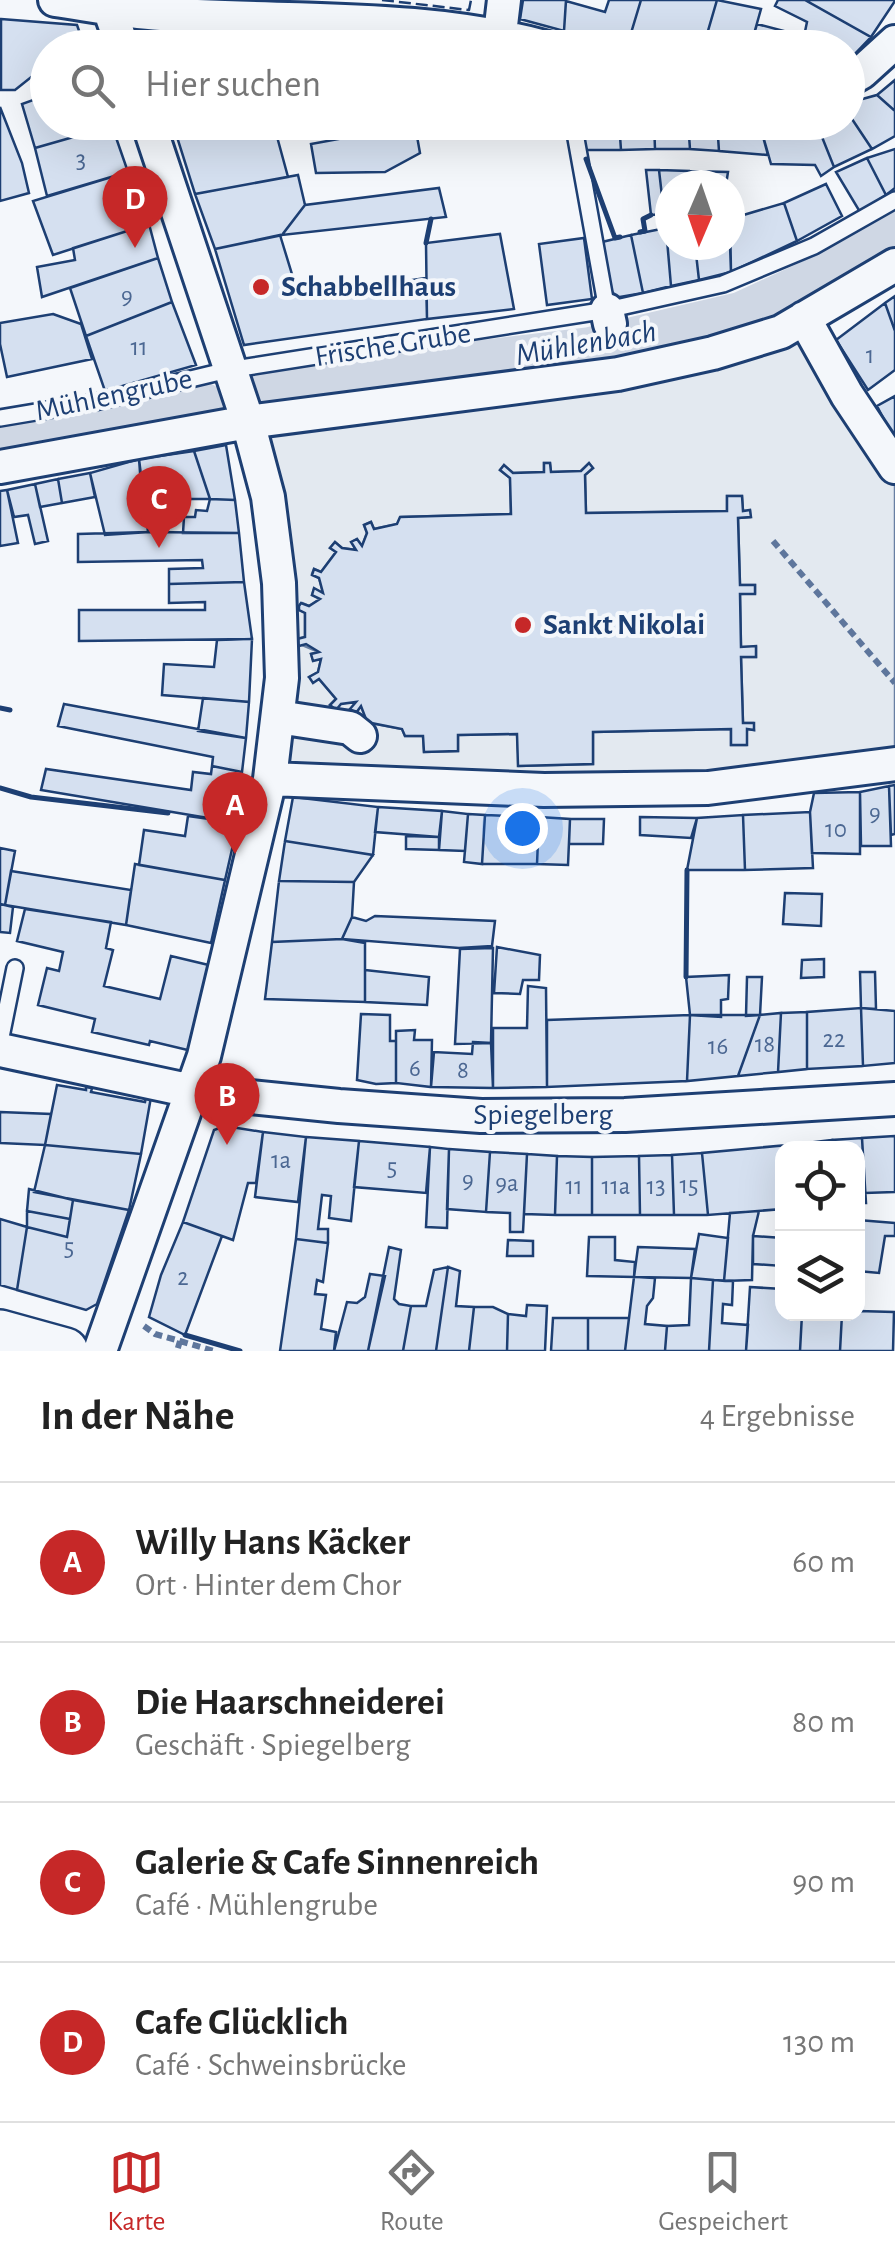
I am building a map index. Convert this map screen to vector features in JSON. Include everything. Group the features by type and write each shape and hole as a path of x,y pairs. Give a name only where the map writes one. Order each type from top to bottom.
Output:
{"street":[{"path":"55,0 178,15 470,30"},
{"path":"500,30 504,0"},
{"path":"108,4 117,30"},
{"path":"865,69 895,42"},
{"path":"100,1351 212,1027 270,779 282,678 279,582 268,497 248,422 154,140"},
{"name":"Frische Grube","path":"248,422 618,374 713,354 781,332 895,265"},
{"path":"804,318 847,395 895,467"},
{"name":"Mühlengrube","path":"0,467 248,422"},
{"path":"278,716 350,728 360,736"},
{"path":"270,779 408,774 544,790 708,788 895,764"},
{"name":"Spiegelberg","path":"0,1050 192,1091 481,1116 625,1115 895,1099"},
{"path":"0,1332 65,1351"}],"lane":[{"path":"577,140 609,317"},
{"name":"Frische Grube","path":"228,370 609,317 723,284 814,246 895,200"},
{"name":"Mühlengrube","path":"0,418 95,402 228,370"},
{"path":"0,1042 15,968"}],"path":[{"path":"774,541 895,683"},
{"path":"180,1342 214,1351"}],"shaded area":[{"path":"804,318 895,467 895,764 774,781 270,779 278,717 248,422 618,374","holes":["544,463 550,463 551,472 581,471 589,463 593,468 585,475 586,513 727,511 727,496 742,496 743,511 750,511 750,517 738,518 740,585 755,585 755,593 740,594 741,647 756,647 756,657 741,657 743,723 753,723 754,730 747,729 746,745 731,745 731,729 593,732 593,764 519,766 517,734 458,735 458,751 424,752 423,736 405,736 402,729 371,723 367,729 362,725 366,719 361,706 356,713 351,709 356,702 331,704 336,699 319,679 310,677 318,672 321,659 313,660 311,654 319,652 297,643 297,639 305,637 305,613 299,606 309,606 320,599 312,595 314,589 323,593 319,578 312,574 314,569 321,572 336,552 330,548 335,542 342,548 356,550 352,542 357,539 362,546 367,533 364,525 371,522 374,529 397,524 401,517 511,514 510,478 500,470 504,465 513,473 544,472"]}],"building":[{"path":"523,0 566,0 564,30 520,19"},
{"path":"609,0 641,0 632,30 564,30 566,1 605,12"},
{"path":"641,0 717,0 708,30 632,30"},
{"path":"717,0 761,9 755,30 708,30"},
{"path":"778,0 805,0 859,30 805,30 807,22 775,6"},
{"path":"805,0 895,0 871,37 865,30"},
{"path":"1,19 77,25 79,30 30,30 30,78 15,90 1,90"},
{"path":"757,24 780,30 755,30"},
{"path":"895,80 895,111 877,95"},
{"path":"877,95 895,111 895,136 872,149 865,138 865,98"},
{"path":"30,101 30,131 22,104"},
{"path":"0,107 29,193 0,201"},
{"path":"865,138 872,149 834,167 823,140"},
{"path":"33,140 63,140 35,148"},
{"path":"63,140 117,140 128,172 47,196 35,148"},
{"path":"178,140 278,140 288,177 195,194"},
{"path":"333,140 418,140 420,153 385,172 316,173 311,144"},
{"path":"582,140 620,140 621,150 583,150"},
{"path":"620,140 655,140 655,149 621,150"},
{"path":"655,140 689,140 690,149 655,149"},
{"path":"689,140 718,140 719,151 690,149"},
{"path":"718,140 764,140 768,155 719,151"},
{"path":"764,140 823,140 834,167 821,176 815,165 771,164"},
{"path":"895,149 895,188 886,195 867,158"},
{"path":"867,158 886,195 860,212 836,172"},
{"path":"646,170 655,170 655,215 651,215"},
{"path":"128,172 149,224 53,255 33,201"},
{"path":"298,175 305,205 282,235 215,249 195,194"},
{"path":"826,184 842,216 797,241 784,203"},
{"path":"439,188 446,217 282,235 305,205"},
{"path":"784,203 797,241 731,272 731,260 745,260 745,215"},
{"path":"149,224 158,258 42,297 37,267 75,260 73,248"},
{"path":"655,230 655,260 669,260 671,286 643,293 631,235"},
{"path":"500,234 514,309 427,319 426,243"},
{"name":"Schabbellhaus","path":"280,235 299,297 426,278 427,319 244,345 215,249"},
{"path":"631,235 643,293 614,298 598,243"},
{"path":"584,238 592,299 547,305 539,244"},
{"path":"158,258 172,302 86,336 70,288"},
{"path":"669,260 697,260 699,280 671,286"},
{"path":"697,260 731,260 731,272 699,280"},
{"path":"895,296 895,331 885,303"},
{"path":"172,302 196,365 105,391 86,336"},
{"path":"885,303 895,331 895,370 868,390 836,340"},
{"path":"53,314 81,324 92,359 7,377 0,323"},
{"path":"895,396 895,436 893,437 877,406"},
{"path":"226,445 235,500 210,499 194,451"},
{"path":"194,451 210,499 181,499 182,511 143,510 139,459"},
{"path":"139,459 148,532 105,535 90,473"},
{"name":"Sankt Nikolai","path":"544,463 550,463 551,472 581,471 589,463 593,468 585,475 586,513 727,511 727,496 742,496 743,511 750,510 751,517 738,518 740,585 755,585 755,594 740,594 741,647 756,646 756,657 741,657 743,723 754,723 754,730 747,729 747,745 731,745 731,729 593,732 593,764 518,766 517,734 458,735 458,751 424,752 423,736 405,736 402,729 371,723 367,730 361,726 366,719 361,706 356,713 350,709 356,702 341,704 336,710 330,705 336,699 319,679 313,683 309,677 318,672 321,659 313,661 311,654 319,652 297,643 297,639 305,637 305,613 299,606 309,606 320,599 312,595 314,588 323,593 319,578 312,575 314,569 321,572 336,552 330,548 335,542 342,548 356,550 351,542 357,539 362,546 367,533 364,525 371,522 374,529 397,524 400,517 511,514 510,478 500,470 504,465 513,473 544,472"},
{"path":"90,473 95,497 62,503 58,479"},
{"path":"58,479 62,503 40,507 35,484"},
{"path":"35,484 48,541 35,544 28,515 14,517 7,490"},
{"path":"7,490 18,543 0,546 0,491"},
{"path":"210,499 235,500 239,533 183,533 184,517 195,517 196,510 207,511"},
{"path":"239,533 244,582 169,584 169,569 203,568 202,560 78,562 78,534"},
{"path":"244,582 252,639 79,641 79,610 205,610 205,602 169,603 169,584"},
{"path":"252,639 249,702 162,695 164,664 214,667 217,640"},
{"path":"203,698 249,702 246,738 198,731"},
{"path":"64,704 246,738 242,772 212,766 213,757 58,726"},
{"path":"212,766 242,772 238,823 41,790 46,769 191,790 193,772 211,774"},
{"path":"895,785 895,834 891,835 889,786"},
{"path":"889,786 891,846 861,846 860,792"},
{"path":"860,792 860,854 812,853 810,812 814,793"},
{"path":"293,797 378,807 373,855 285,841"},
{"path":"378,807 442,811 439,837 375,832"},
{"path":"442,811 468,814 465,851 439,850"},
{"path":"810,812 813,868 745,870 743,815"},
{"path":"468,814 485,815 482,864 464,862"},
{"path":"485,815 539,817 537,864 482,864"},
{"path":"743,815 745,870 687,870 697,818"},
{"path":"188,816 238,823 225,880 139,865 144,830 185,836"},
{"path":"539,817 570,819 568,865 537,864"},
{"path":"640,817 697,818 691,838 640,835"},
{"path":"570,819 604,819 603,844 569,844"},
{"path":"406,836 439,837 439,850 406,849"},
{"path":"285,841 373,855 354,882 279,881"},
{"path":"0,848 15,851 5,905 0,904"},
{"path":"135,864 225,880 211,943 126,925"},
{"path":"11,871 131,890 126,925 5,905"},
{"path":"279,881 354,882 352,917 342,939 272,942"},
{"path":"785,893 822,894 821,926 783,924"},
{"path":"0,904 13,907 10,933 0,932"},
{"path":"25,909 111,922 106,948 113,950 104,986 160,999 171,956 217,967 196,1052 92,1032 95,1019 38,1005 47,968 59,971 63,952 17,941"},
{"path":"375,916 495,921 492,946 459,948 342,939 352,917 366,921"},
{"path":"342,939 365,943 365,1002 265,999 272,942"},
{"path":"497,947 540,955 539,980 523,980 520,994 494,993"},
{"path":"493,948 491,1043 455,1044 460,949"},
{"path":"824,959 824,977 801,978 802,960"},
{"path":"365,970 429,977 427,1005 365,1002"},
{"path":"860,972 875,972 876,1009 861,1008"},
{"path":"729,975 728,999 721,1000 721,1017 690,1015 686,977"},
{"path":"747,977 762,977 760,1015 746,1016"},
{"path":"528,986 546,988 547,1087 493,1088 493,1028 527,1028"},
{"path":"861,1008 863,1066 807,1069 807,1012"},
{"path":"861,1008 895,1011 895,1063 863,1066"},
{"path":"807,1012 807,1069 778,1072 781,1013"},
{"path":"781,1013 778,1072 738,1076 760,1015"},
{"path":"361,1014 390,1015 390,1041 396,1041 396,1083 357,1080"},
{"path":"690,1015 687,1081 547,1087 547,1020"},
{"path":"690,1015 760,1015 738,1076 687,1081"},
{"path":"415,1030 414,1040 432,1040 431,1087 396,1083 396,1031"},
{"path":"473,1042 491,1043 493,1088 431,1087 434,1052 472,1054"},
{"path":"57,1085 92,1088 91,1092 145,1102 146,1097 151,1097 141,1154 45,1145"},
{"path":"0,1112 51,1114 45,1145 0,1143"},
{"path":"225,1126 263,1132 256,1183 248,1183 233,1240 183,1222 214,1130"},
{"path":"263,1132 306,1137 298,1202 255,1197"},
{"path":"895,1136 895,1192 865,1193 862,1138"},
{"path":"306,1137 359,1141 351,1221 329,1218 331,1196 322,1195 318,1229 328,1229 328,1243 296,1239"},
{"path":"359,1141 430,1147 426,1193 354,1187"},
{"path":"45,1145 141,1154 129,1210 34,1192"},
{"path":"775,1146 775,1210 708,1215 702,1153"},
{"path":"430,1147 449,1149 447,1228 426,1227"},
{"path":"449,1149 490,1152 486,1212 447,1209"},
{"path":"490,1152 527,1154 523,1232 510,1232 510,1213 486,1212"},
{"path":"702,1153 708,1215 674,1215 672,1155"},
{"path":"527,1154 557,1156 555,1215 524,1214"},
{"path":"672,1155 674,1215 640,1215 639,1156"},
{"path":"557,1156 592,1157 592,1215 555,1215"},
{"path":"639,1156 640,1215 592,1215 592,1157"},
{"path":"29,1189 73,1200 70,1219 27,1211"},
{"path":"73,1200 129,1210 97,1304 86,1310 17,1290 27,1227 67,1237"},
{"path":"27,1211 70,1219 67,1237 27,1227"},
{"path":"759,1211 753,1236 752,1280 724,1281 730,1213"},
{"path":"0,1219 27,1227 17,1290 0,1285"},
{"path":"865,1221 895,1223 895,1236 885,1236 879,1273 865,1272"},
{"path":"183,1222 222,1236 185,1335 149,1317"},
{"path":"699,1234 728,1238 724,1281 691,1278"},
{"path":"753,1236 775,1238 775,1266 753,1264"},
{"path":"589,1237 615,1237 615,1260 635,1262 634,1277 587,1276"},
{"path":"296,1239 328,1243 323,1282 317,1280 315,1294 326,1295 321,1329 336,1332 334,1351 280,1351"},
{"path":"508,1240 533,1241 533,1256 507,1256"},
{"path":"389,1247 401,1250 394,1299 411,1306 403,1351 368,1351"},
{"path":"638,1247 695,1249 691,1278 634,1277"},
{"path":"448,1267 436,1351 403,1351 411,1306 426,1306 434,1270"},
{"path":"448,1267 460,1271 456,1306 474,1307 469,1351 436,1351"},
{"path":"370,1274 385,1276 368,1351 334,1351 347,1302 357,1303 365,1297"},
{"path":"634,1277 655,1278 645,1324 667,1326 665,1351 625,1351"},
{"path":"691,1278 713,1280 709,1351 665,1351 667,1326 689,1325"},
{"path":"713,1280 733,1281 732,1305 723,1304 722,1323 748,1325 746,1351 709,1351"},
{"path":"750,1287 775,1289 775,1321 802,1321 800,1351 746,1351"},
{"path":"527,1305 547,1306 545,1351 507,1351 508,1314 526,1316"},
{"path":"474,1307 493,1307 508,1314 507,1351 469,1351"},
{"path":"865,1311 894,1312 893,1351 840,1351 842,1321 865,1321"},
{"path":"553,1318 588,1318 588,1351 551,1351"},
{"path":"588,1318 629,1318 625,1351 588,1351"},
{"path":"802,1321 842,1321 840,1351 800,1351"}],"waterway":[{"name":"Mühlenbach","path":"258,392 351,375 590,346 740,311 827,271 895,230"},
{"name":"Mühlenbach","path":"0,442 205,402"}],"fence":[{"path":"382,0 469,10 471,0"}],"wall":[{"path":"586,159 615,238 620,237"},
{"path":"640,232 645,231 643,219 651,215"},
{"path":"426,243 431,219"},
{"path":"0,708 10,710"},
{"path":"0,788 31,797 168,813"},
{"path":"686,977 687,870"},
{"path":"185,1335 240,1351"}],"place":[{"name":"Cafe Glücklich","path":"135,248"},
{"name":"Schabbellhaus","path":"261,287"},
{"name":"Galerie & Cafe Sinnenreich","path":"159,548"},
{"name":"Sankt Nikolai","path":"523,625"},
{"name":"Willy Hans Käcker","path":"235,854"},
{"name":"Die Haarschneiderei","path":"227,1145"}]}
